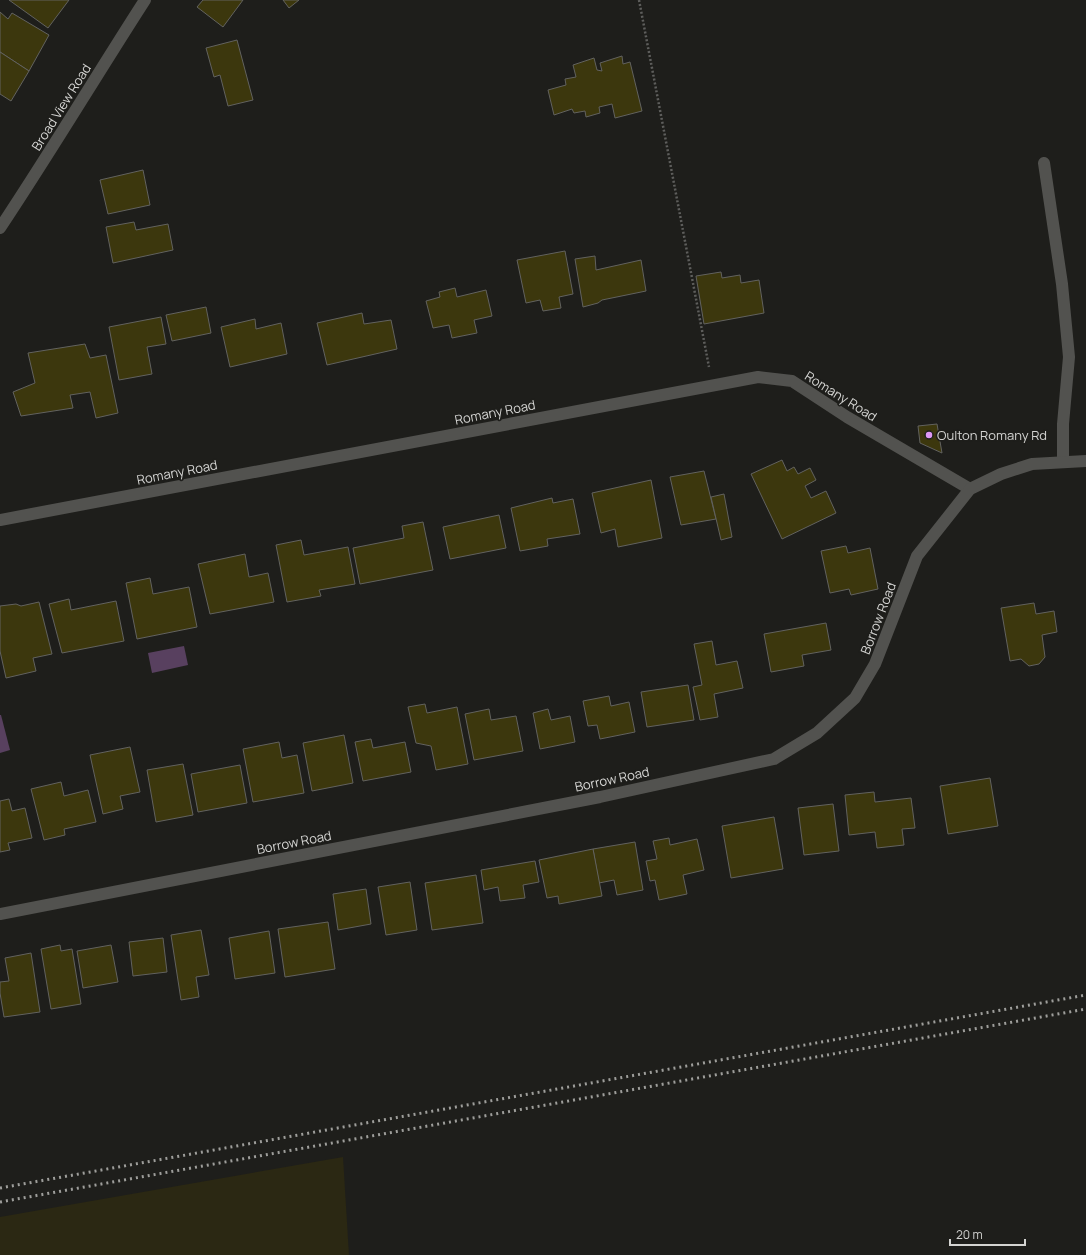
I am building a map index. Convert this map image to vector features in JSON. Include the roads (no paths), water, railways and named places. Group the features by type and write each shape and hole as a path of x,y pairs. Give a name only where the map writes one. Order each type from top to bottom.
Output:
{"street":[{"name":"Broad View Road","path":"0,228 30,184 86,91 145,0"},
{"path":"1044,163 1062,284 1069,357 1063,461"},
{"name":"Romany Road","path":"0,520 758,377 792,381 847,418 970,489"},
{"name":"Borrow Road","path":"0,914 600,797 774,759 817,733 855,698 875,664 917,556 970,489 1001,474 1032,464 1063,461 1086,461"}],"railway":[{"path":"0,1188 1086,995"},
{"path":"0,1202 1086,1009"}],"place":[{"name":"Oulton Romany Rd","path":"929,435"}]}
